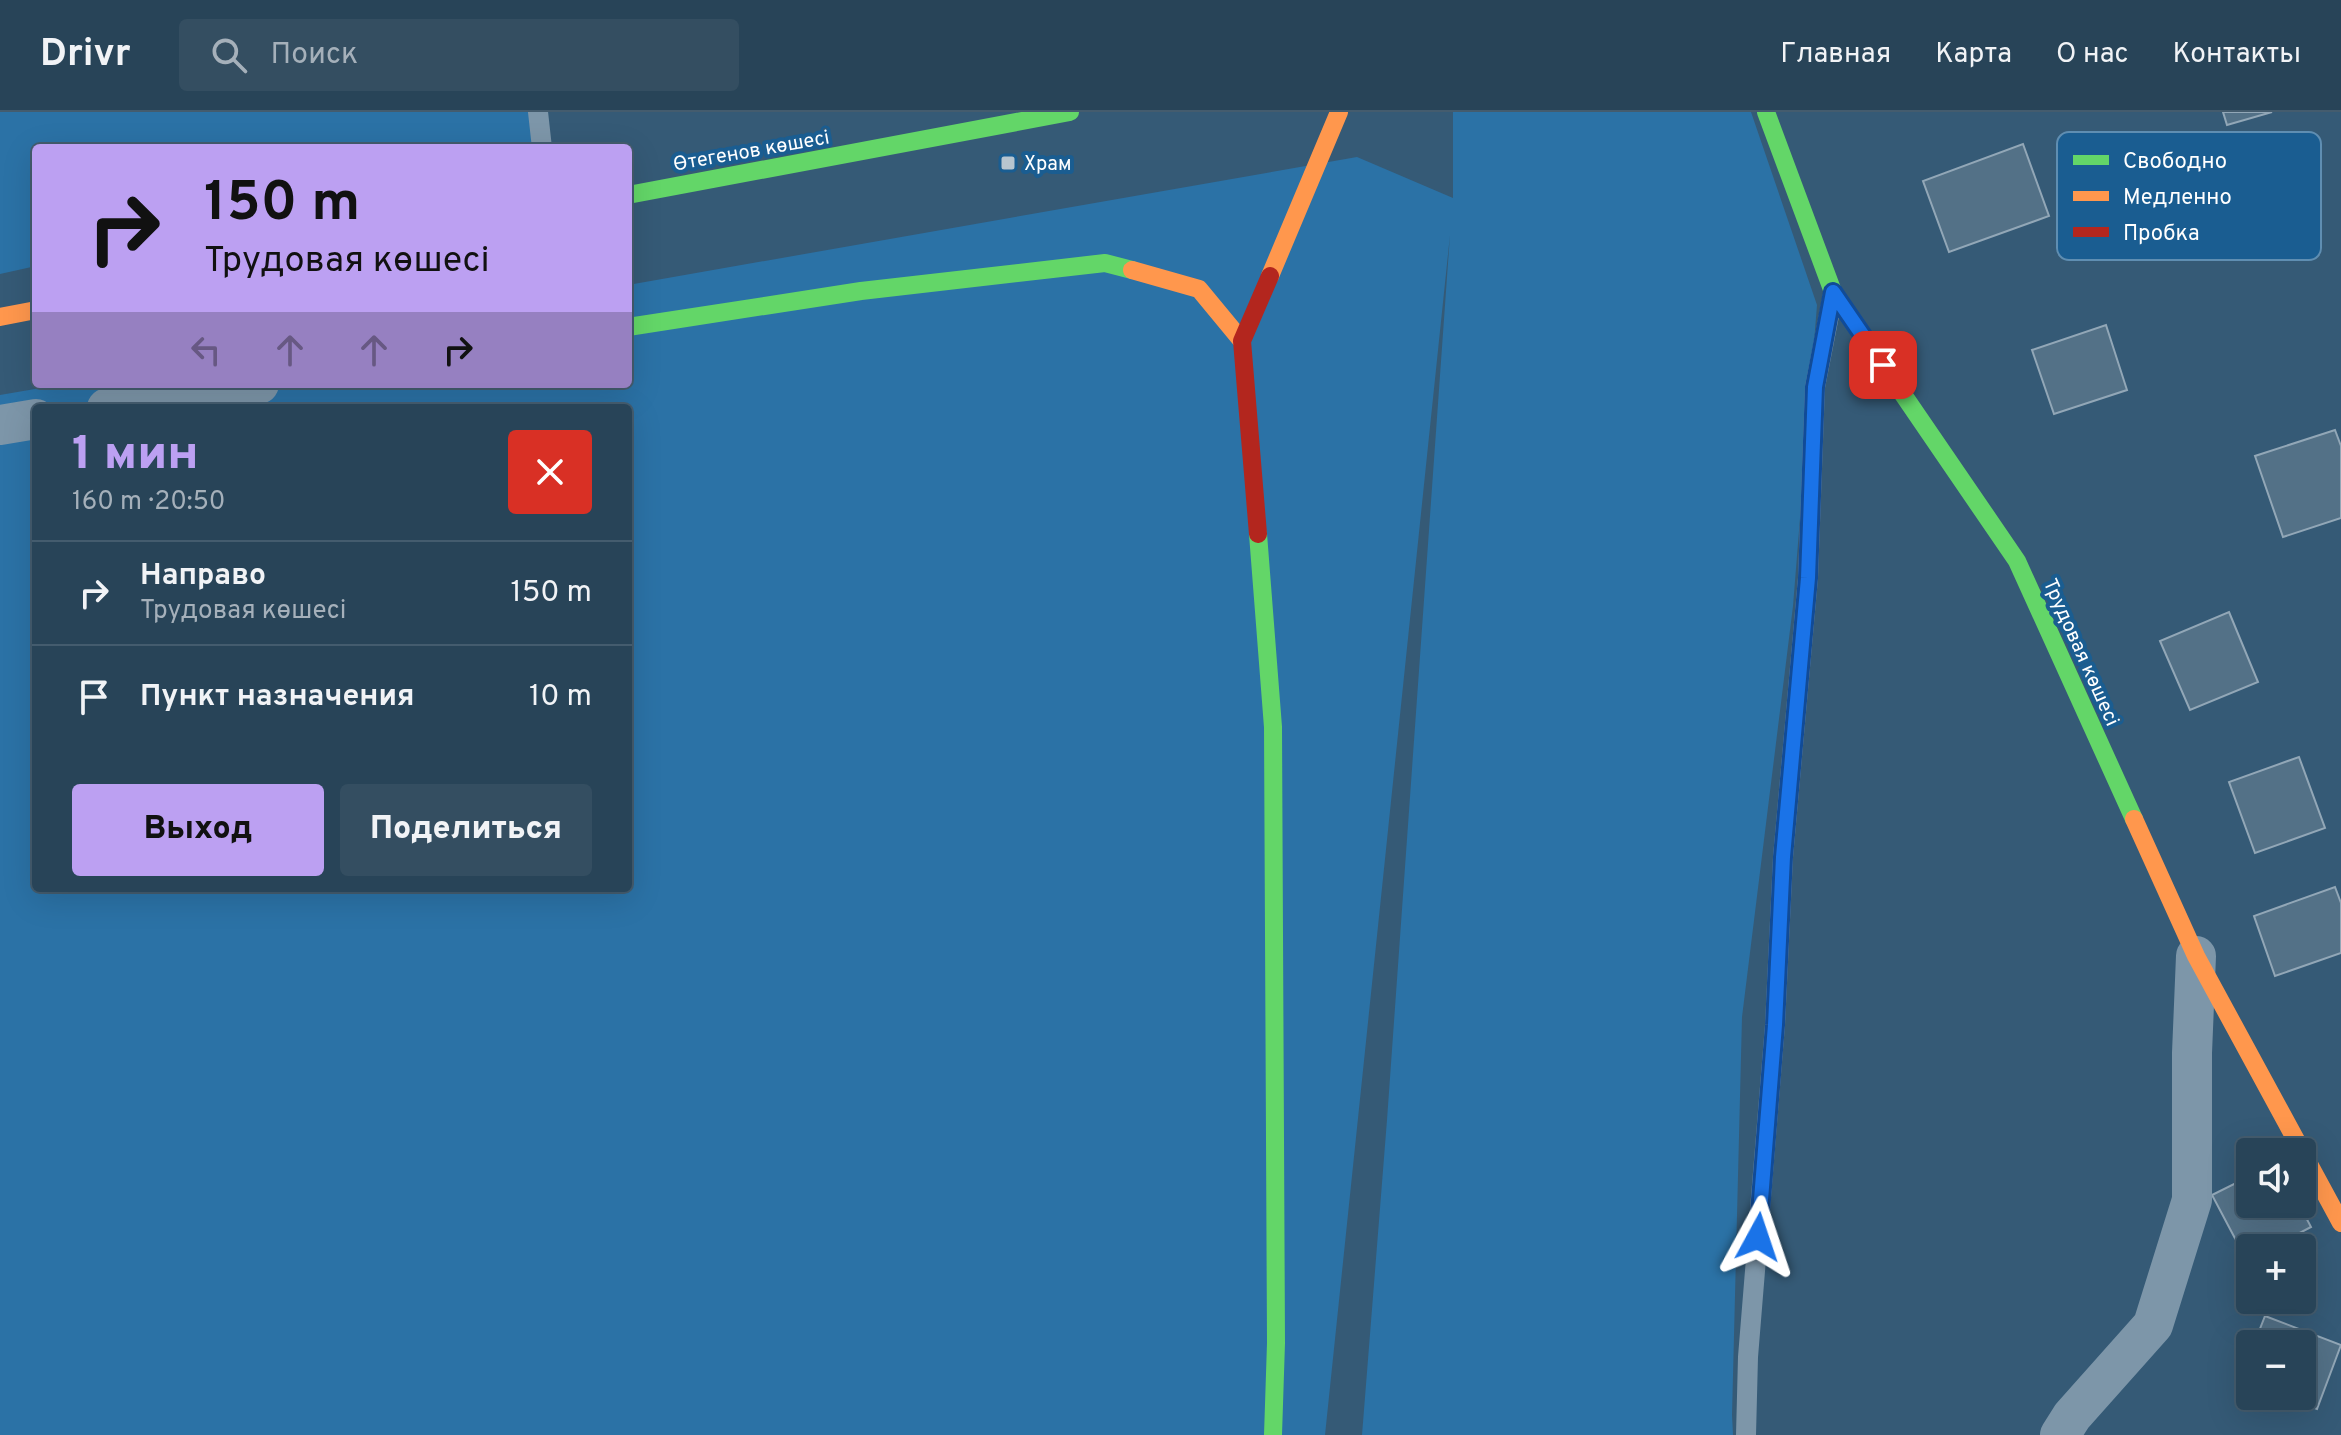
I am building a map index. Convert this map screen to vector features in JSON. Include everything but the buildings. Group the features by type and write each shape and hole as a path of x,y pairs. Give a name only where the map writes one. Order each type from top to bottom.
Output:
{"street":[{"name":"Өтегенов көшесі","path":"632,194 1070,112"},
{"path":"1273,1435 1276,1343 1273,727 1242,341 1339,112"},
{"name":"Трудовая көшесі","path":"1766,112 1833,292 2017,561 2196,956 2341,1223"},
{"path":"632,326 861,291 1105,263 1199,289 1242,341"},
{"path":"0,317 32,311"},
{"path":"132,404 234,388"},
{"path":"0,425 32,420"},
{"path":"2060,1435 2072,1416 2153,1325 2192,1200 2192,1053 2196,956"}],"lane":[{"path":"538,112 542,144"},
{"path":"1746,1435 1748,1357 1775,1025 1783,857 1808,578 1815,387 1833,292"}],"shaded area":[{"path":"0,112 546,112 550,144 32,144 32,267 0,274"},
{"path":"1453,112 1751,112 1817,305 1793,606 1742,1017 1733,1435 1362,1435 1450,235 1325,1435 0,1435 0,395 41,388 632,388 632,284 1357,157 1453,198"}],"traffic: fast":[{"path":"632,194 1070,112"},
{"path":"1766,112 1833,292 2017,561 2134,819"},
{"path":"632,326 861,291 1105,263 1132,270"},
{"path":"1258,534 1273,727 1276,1343 1273,1435"}],"traffic: slow":[{"path":"1270,276 1339,112"},
{"path":"1132,270 1199,289 1242,341"},
{"path":"0,317 32,311"},
{"path":"2134,819 2196,956 2341,1223"}],"traffic: jam":[{"path":"1258,534 1242,341 1270,276"}],"place":[{"name":"Храм","path":"1008,163"}],"route":[{"path":"1758,1237 1775,1025 1783,857 1808,578 1815,387 1833,292 1883,365"}]}
